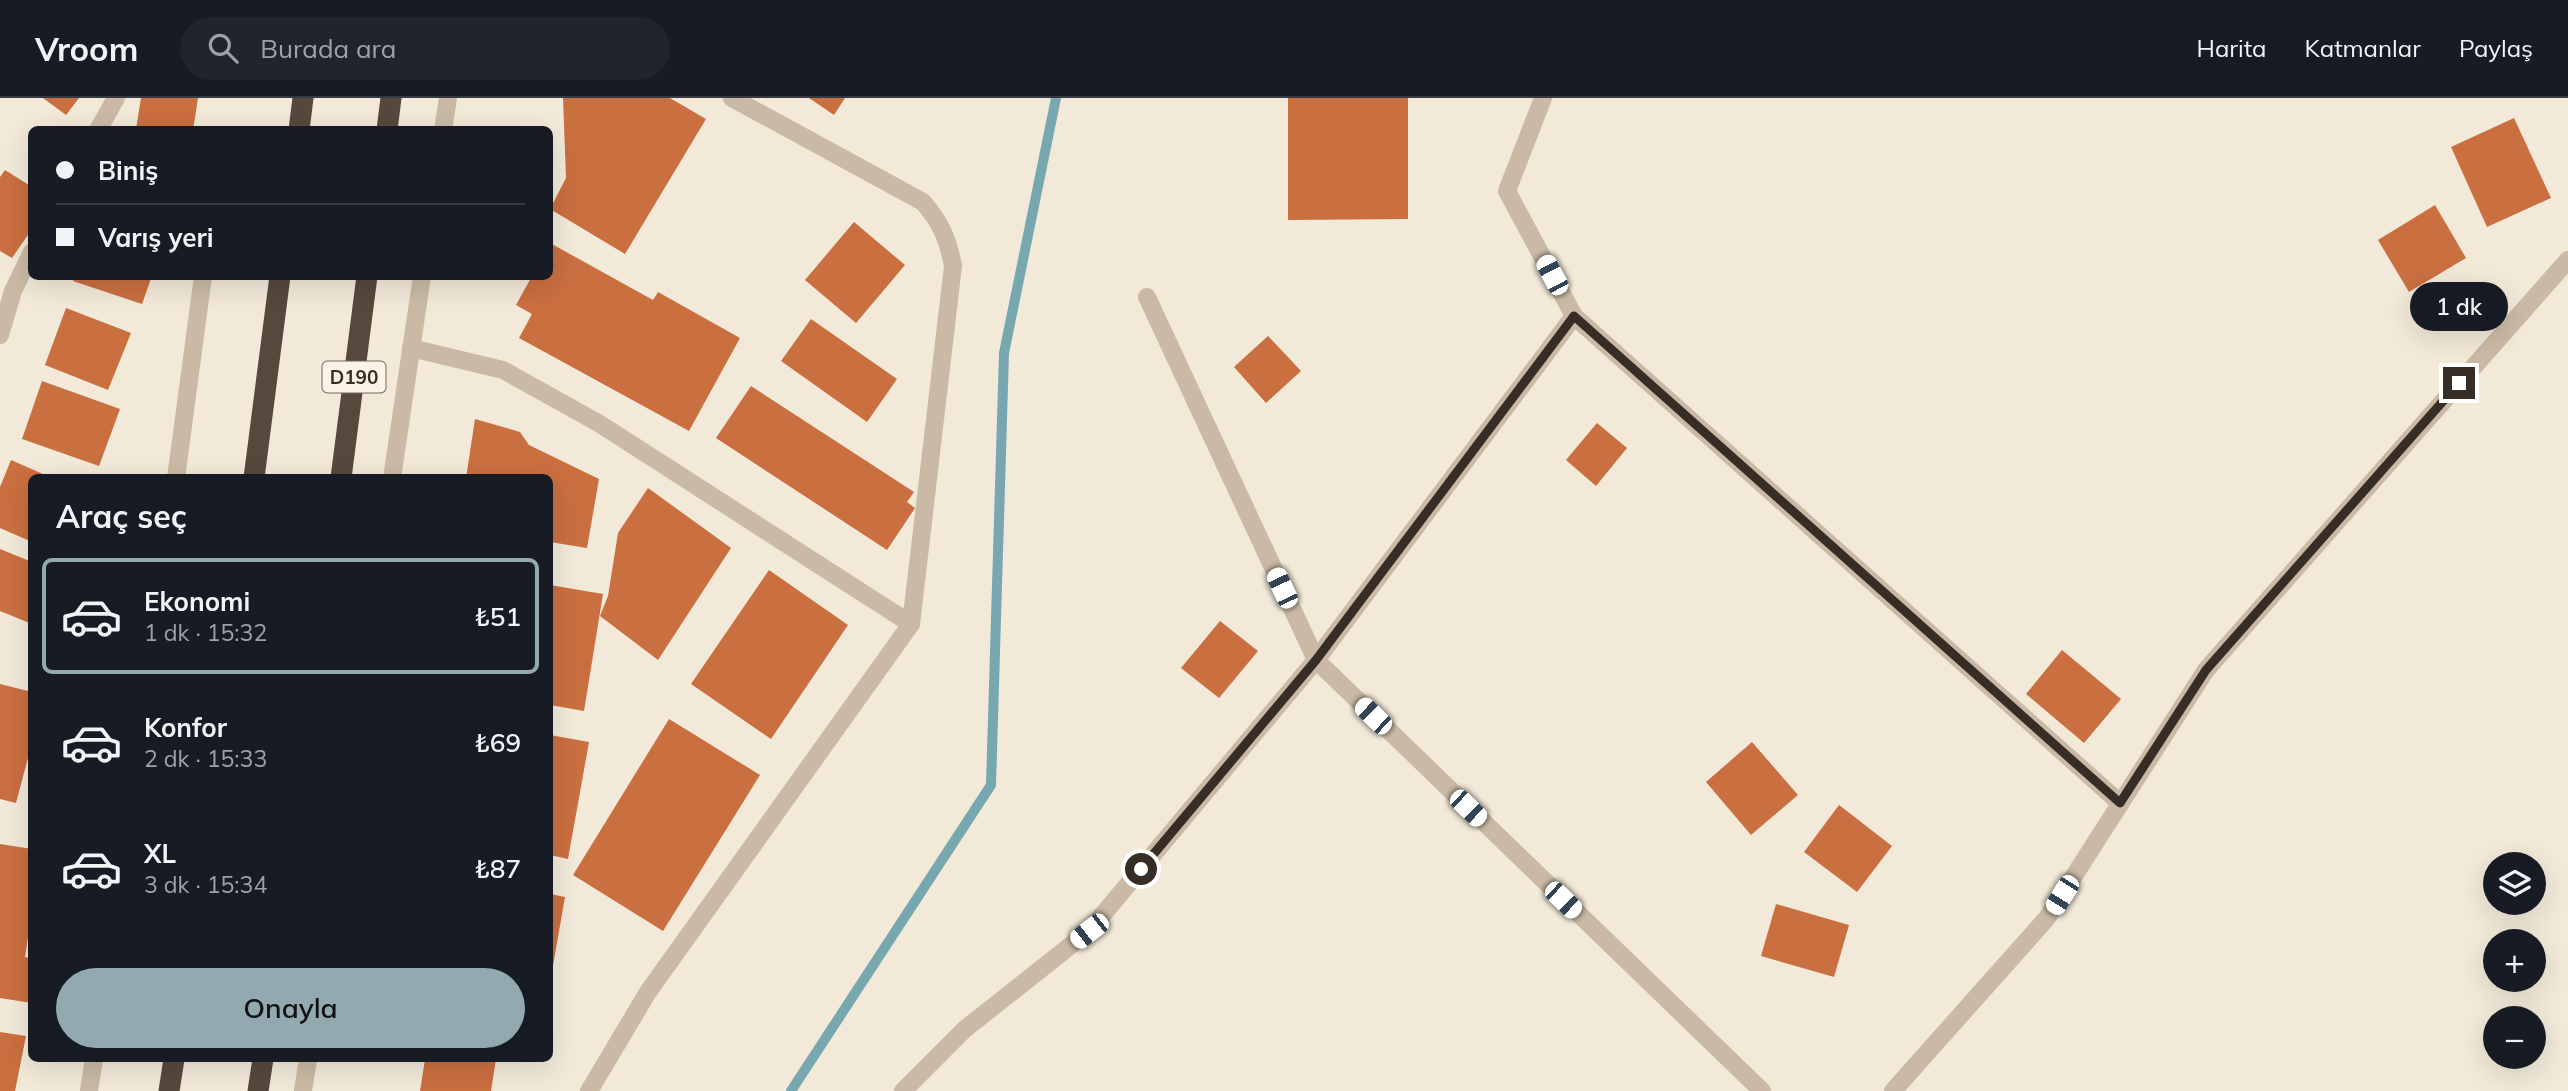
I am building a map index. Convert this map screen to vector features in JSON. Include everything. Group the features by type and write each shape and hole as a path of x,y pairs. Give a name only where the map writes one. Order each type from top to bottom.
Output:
{"highway":[{"path":"300,126 303,98"},
{"path":"388,126 391,98"},
{"path":"255,474 279,280"},
{"name":"D190","path":"342,474 367,280"},
{"path":"169,1091 174,1062"},
{"path":"258,1091 263,1062"}],"street":[{"path":"100,126 116,98"},
{"path":"444,126 448,98"},
{"path":"589,1091 648,992 911,624 953,266 948,240 940,222 923,202 733,98"},
{"path":"1543,98 1507,191 1574,316 2120,803"},
{"path":"0,335 13,291 28,260"},
{"path":"1893,1091 2047,918 2206,670 2568,260"},
{"path":"178,474 202,280"},
{"path":"393,474 421,280"},
{"path":"1147,297 1316,660 1762,1091"},
{"path":"903,1091 965,1030 1089,931 1316,660 1574,316"},
{"path":"411,348 503,370 600,424 911,624"},
{"path":"89,1091 94,1062"},
{"path":"303,1091 308,1062"}],"building":[{"path":"43,98 79,98 66,115"},
{"path":"141,98 198,98 194,126 136,126"},
{"path":"563,98 670,98 706,119 625,254 553,211 553,203 566,178"},
{"path":"809,98 845,98 834,115"},
{"path":"1288,98 1408,98 1408,219 1288,220"},
{"path":"2514,118 2551,198 2487,227 2451,147"},
{"path":"5,170 28,184 28,235 12,258 0,251 0,177"},
{"path":"2435,205 2466,258 2409,292 2378,240"},
{"path":"854,222 905,265 856,323 805,280"},
{"path":"553,245 653,300 658,292 740,338 689,431 519,338 532,314 516,305 530,280 553,280"},
{"path":"73,280 151,280 142,304"},
{"path":"66,308 131,333 108,390 45,365"},
{"path":"811,319 897,379 867,422 781,361"},
{"path":"1268,336 1301,371 1266,403 1234,367"},
{"path":"42,381 120,409 99,466 22,439"},
{"path":"751,386 914,492 907,502 915,508 887,550 716,438"},
{"path":"475,419 520,432 529,445 599,479 587,548 553,542 553,474 467,474"},
{"path":"1597,423 1627,448 1596,486 1566,460"},
{"path":"11,460 43,474 28,474 28,540 0,528 0,487"},
{"path":"648,488 731,548 658,660 600,616 608,596 618,533"},
{"path":"0,549 28,560 28,622 0,611"},
{"path":"769,570 848,625 771,739 691,684"},
{"path":"553,586 603,594 584,711 553,706"},
{"path":"1220,621 1258,651 1219,698 1181,668"},
{"path":"2062,650 2121,699 2084,743 2026,694"},
{"path":"0,684 28,691 28,758 16,803 0,799"},
{"path":"669,719 760,775 663,931 573,875"},
{"path":"553,736 589,742 568,859 553,856"},
{"path":"1752,742 1798,795 1751,835 1706,782"},
{"path":"1839,805 1892,846 1857,892 1804,852"},
{"path":"0,844 28,848 28,938 25,957 28,957 28,1002 0,998"},
{"path":"553,895 565,897 553,966"},
{"path":"1776,904 1849,925 1834,977 1761,956"},
{"path":"0,1032 26,1036 15,1091 0,1091"},
{"path":"425,1062 496,1062 491,1091 420,1091"}],"waterway":[{"path":"791,1091 991,785 1004,353 1056,98"}],"route":[{"path":"1141,869 1316,660 1574,316 2120,803 2206,670 2459,383"}]}
